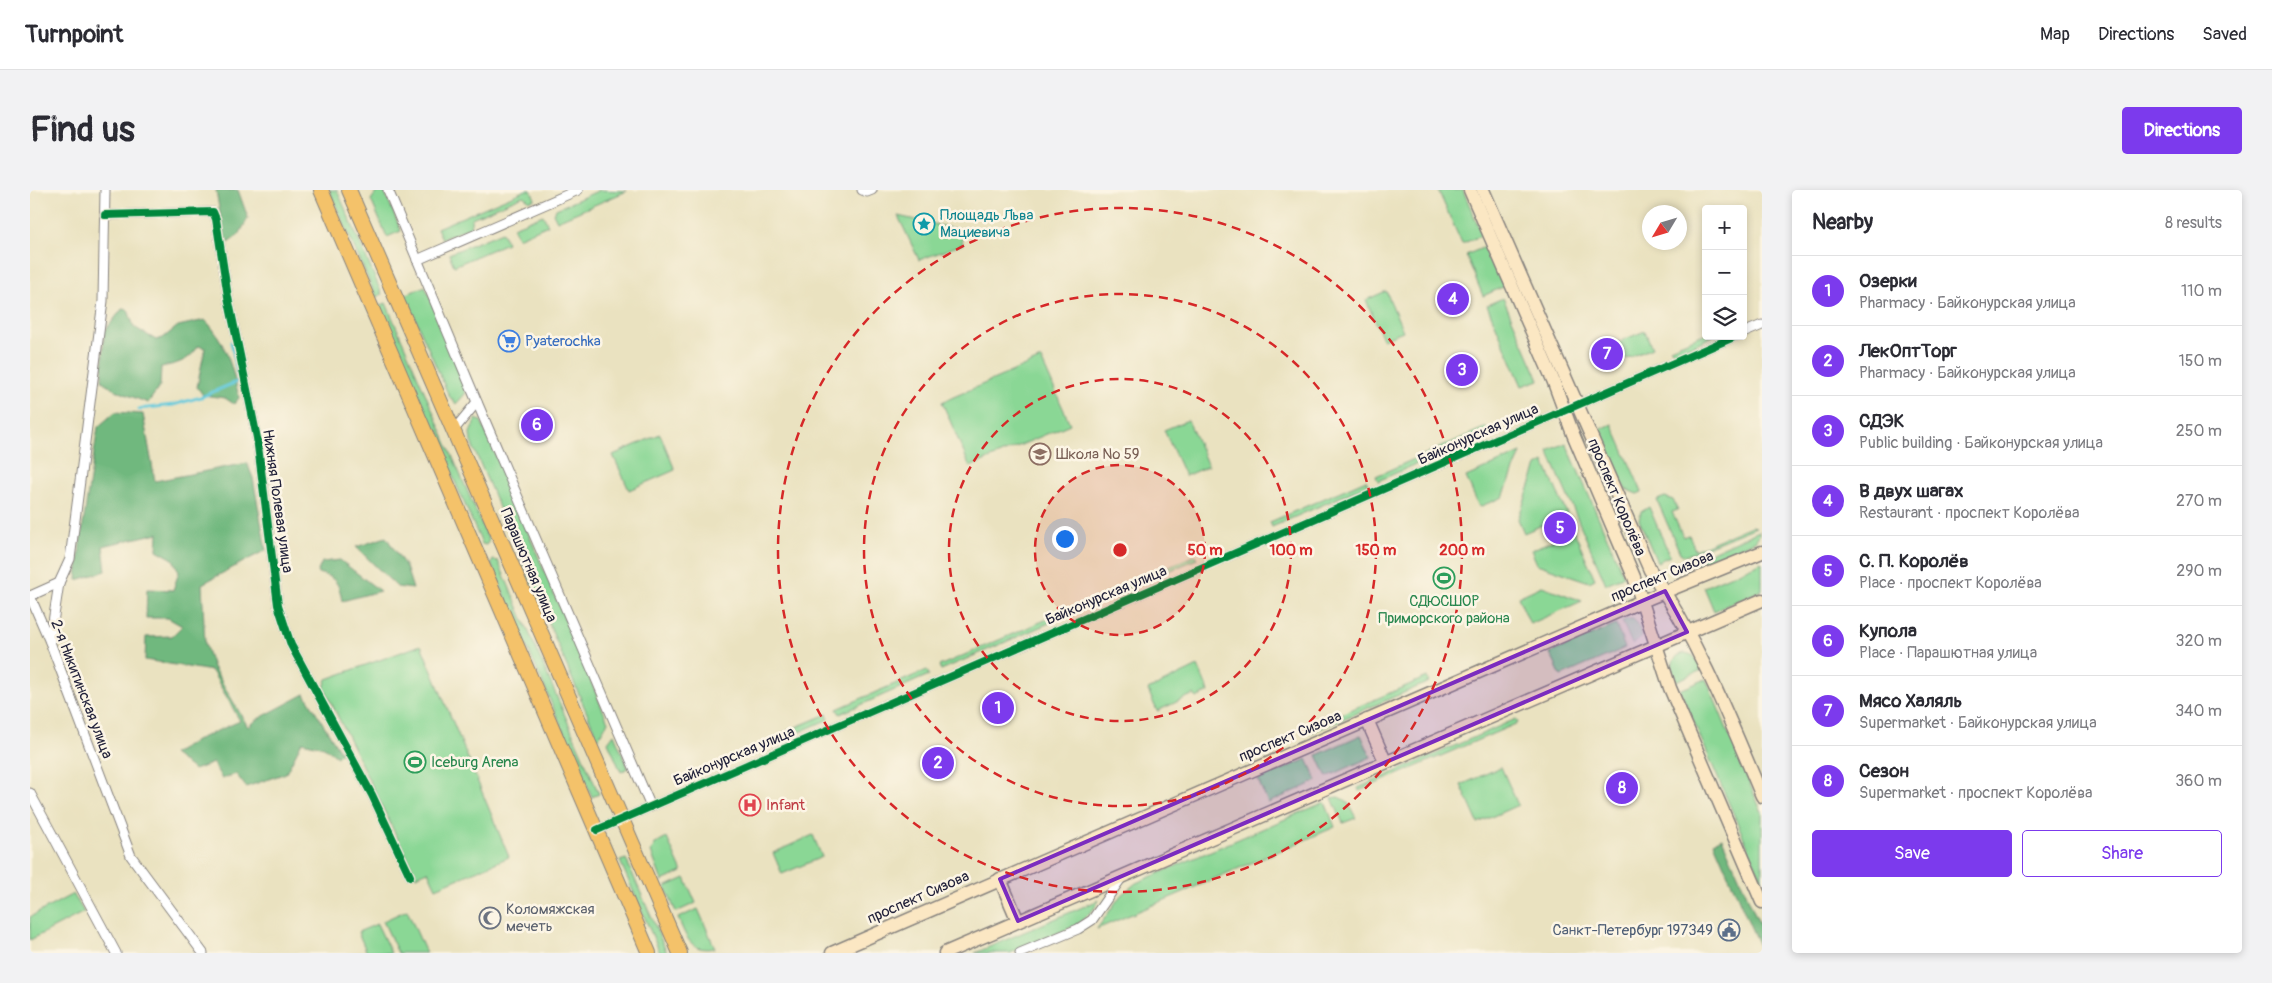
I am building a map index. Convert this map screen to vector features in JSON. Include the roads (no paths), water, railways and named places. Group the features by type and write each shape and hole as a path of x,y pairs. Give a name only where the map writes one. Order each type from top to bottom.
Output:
{"main road":[{"path":"321,190 649,953"},
{"name":"Парашютная улица","path":"349,190 680,953"},
{"name":"проспект Королёва","path":"1470,190 1553,380 1564,411 1634,577 1670,688 1762,902"},
{"name":"проспект Королёва","path":"1483,190 1650,570 1665,591 1709,672 1762,796"},
{"path":"479,556 493,553 502,543"},
{"name":"проспект Сизова","path":"832,953 1665,591 1762,552"},
{"path":"945,953 1124,874 1762,600"},
{"path":"1368,720 1385,762"},
{"path":"1000,879 1018,921"}],"street":[{"path":"50,642 59,583 70,559 92,399 103,302 105,190"},
{"path":"388,190 651,807"},
{"path":"417,260 578,190"},
{"path":"862,190 867,192 872,190"},
{"name":"Нижняя Полевая улица","path":"105,215 213,212 216,219 228,298 257,438 278,605 283,625 291,645 372,795 410,876"},
{"path":"1747,331 1762,325"},
{"name":"Байконурская улица","path":"597,830 1727,340"},
{"path":"453,431 477,402"},
{"name":"2-я Никитинская улица","path":"59,583 30,596 50,642 131,856 203,953"},
{"path":"30,793 116,953"},
{"path":"1020,953 1078,929 1092,920 1124,874"}],"waterway":[{"path":"139,409 173,405 201,397 239,381 231,342"}],"place":[{"name":"Площадь Льва Мациевича","path":"924,224"},
{"name":"В двух шагах","path":"1453,299"},
{"name":"Pyaterochka","path":"509,341"},
{"name":"Мясо Халяль","path":"1607,354"},
{"name":"СДЭК","path":"1462,370"},
{"name":"Купола","path":"537,425"},
{"name":"Школа № 59","path":"1040,454"},
{"name":"С. П. Королёв","path":"1560,528"},
{"name":"СДЮСШОР Приморского района","path":"1444,578"},
{"name":"Озерки","path":"998,708"},
{"name":"Iceburg Arena","path":"415,762"},
{"name":"ЛекОптТорг","path":"938,763"},
{"name":"Сезон","path":"1622,788"},
{"name":"Infant","path":"750,805"},
{"name":"Коломяжская мечеть","path":"490,918"},
{"name":"Санкт-Петербург 197349","path":"1729,930"}]}
